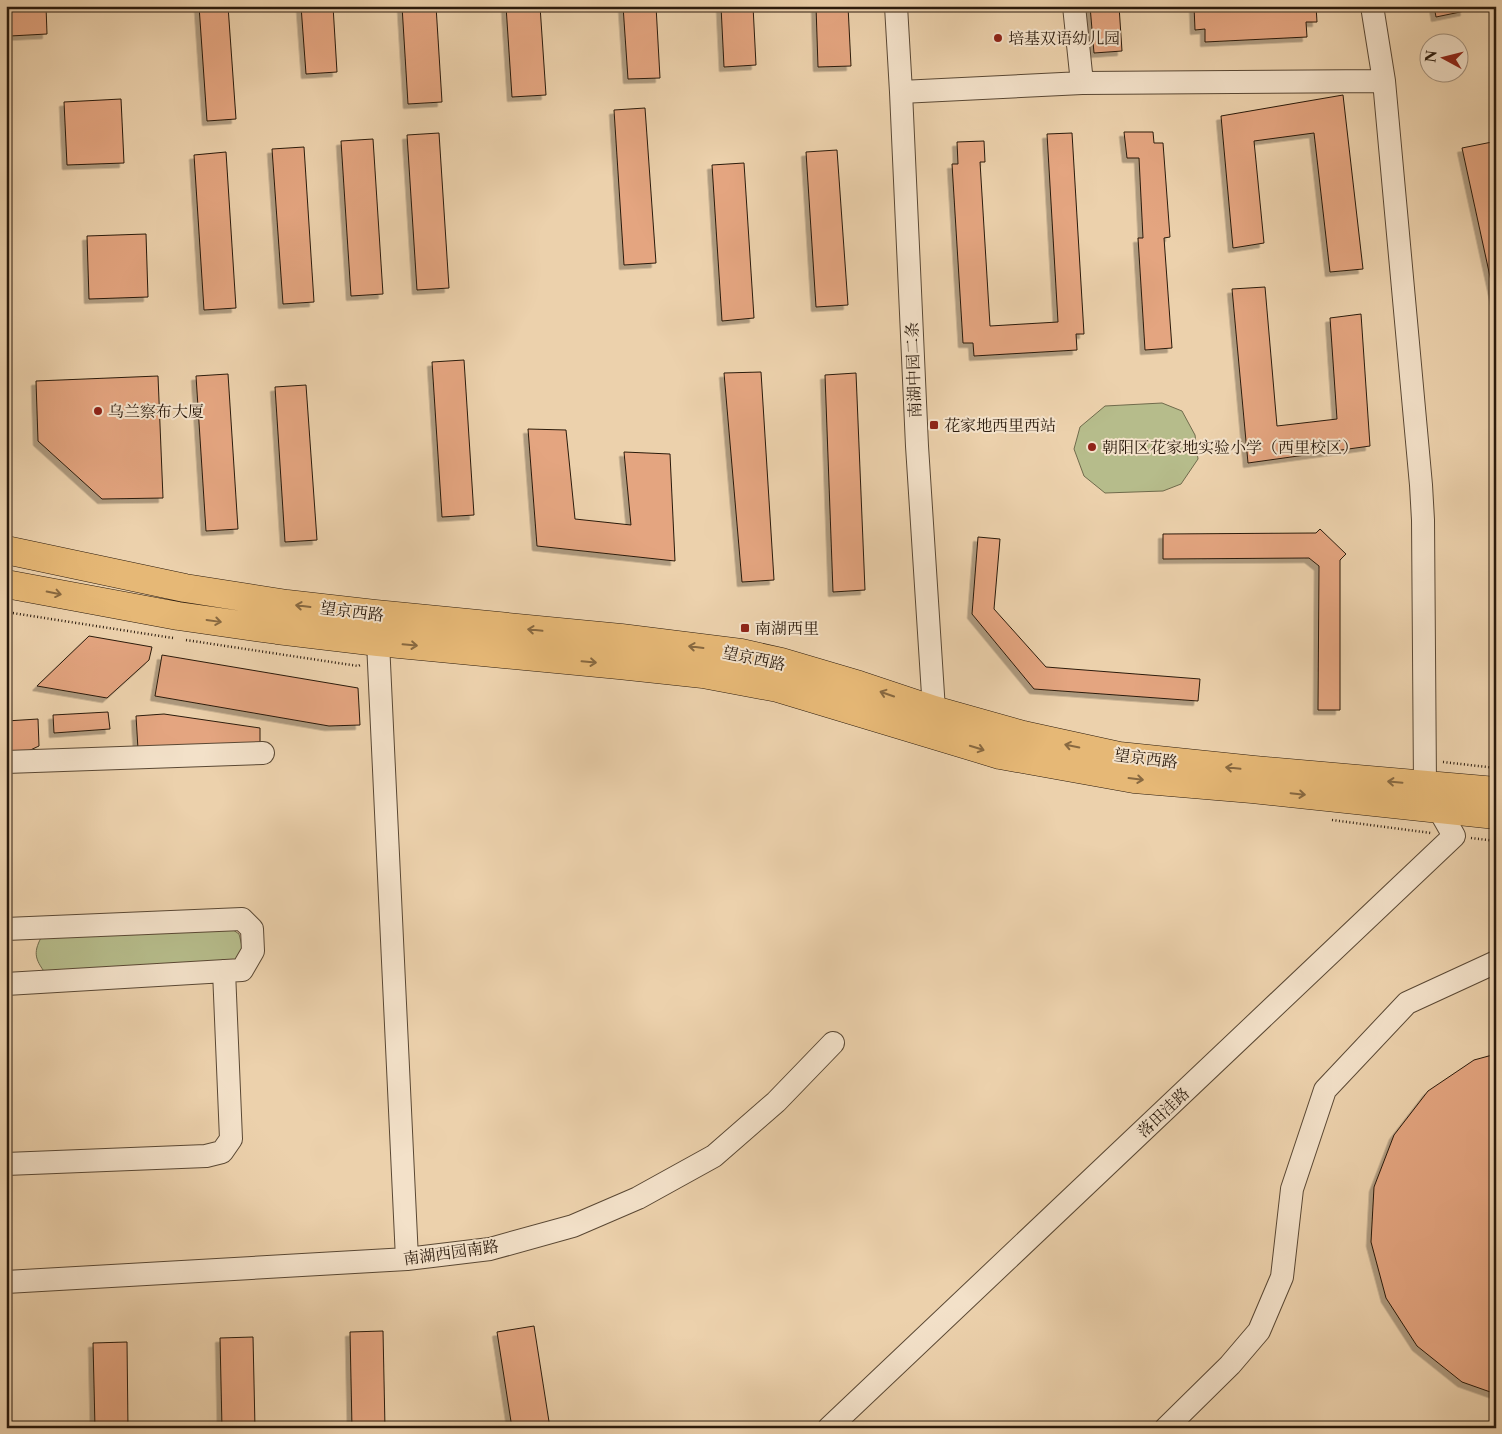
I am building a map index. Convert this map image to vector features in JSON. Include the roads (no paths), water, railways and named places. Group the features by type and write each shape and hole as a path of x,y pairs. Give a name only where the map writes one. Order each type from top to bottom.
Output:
{"main road":[{"name":"望京西路","path":"6,550 185,588 287,604 631,640 742,654 781,662 859,685 1000,755 1134,779 1252,789 1496,816"},
{"name":"望京西路","path":"6,584 178,616 277,630 378,642 703,674 778,688 932,722 1023,735 1119,756 1425,772 1496,791"}],"street":[{"name":"南湖中园二条","path":"896,6 932,722"},
{"path":"1074,6 1082,84"},
{"path":"1372,6 1384,81 1421,485 1423,520 1425,772"},
{"path":"901,92 1082,84 1384,81"},
{"path":"378,642 407,1259"},
{"path":"6,762 262,754"},
{"name":"落田洼路","path":"829,1428 1454,836 1438,809 1425,772"},
{"path":"6,929 242,919 252,929 253,951 242,970 6,984"},
{"path":"1166,1428 1230,1365 1259,1330 1282,1277 1292,1189 1325,1090 1407,1003 1496,962"},
{"path":"6,1164 206,1156 222,1152 231,1139 224,971"},
{"name":"南湖西园南路","path":"6,1282 407,1259 490,1249 574,1226 638,1198 714,1156 776,1102 833,1043"}],"place":[{"name":"培基双语幼儿园","path":"998,38"},
{"name":"乌兰察布大厦","path":"98,411"},
{"name":"花家地西里西站","path":"934,425"},
{"name":"朝阳区花家地实验小学（西里校区）","path":"1092,447"},
{"name":"南湖西里","path":"745,628"}]}
